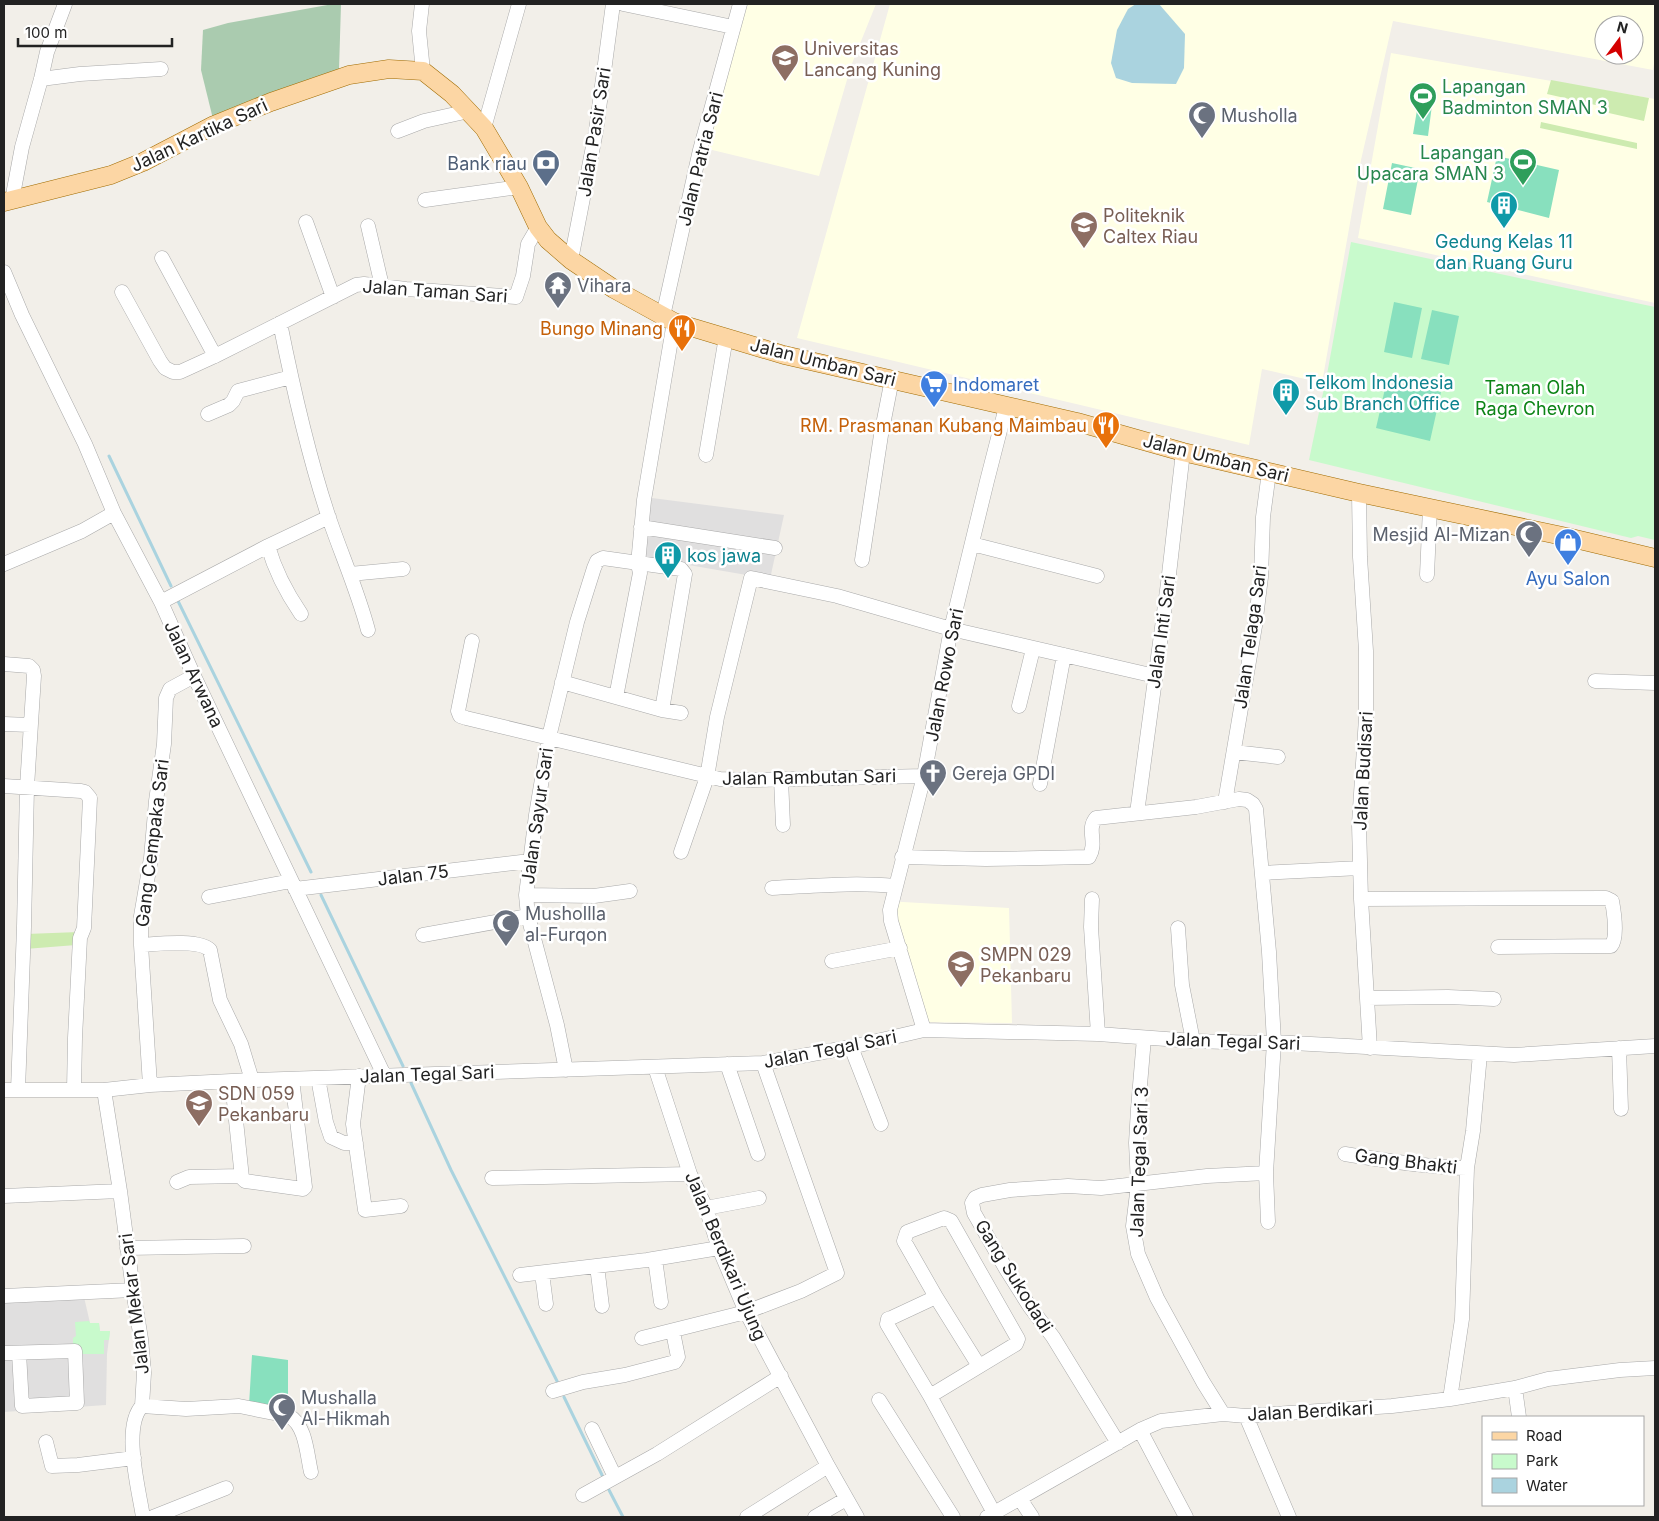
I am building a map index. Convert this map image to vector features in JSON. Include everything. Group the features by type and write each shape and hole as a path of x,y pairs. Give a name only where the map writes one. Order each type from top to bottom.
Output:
{"main road":[{"name":"Jalan Kartika Sari","path":"8,201 111,175 143,162 214,125 271,102 350,75 389,69 423,71"},
{"name":"Jalan Umban Sari","path":"423,71 452,94 484,128 519,187 538,228 548,240 572,260 614,289 669,319 784,354 1077,422 1183,452 1655,558"}],"street":[{"path":"8,201 47,52 65,4"},
{"path":"422,4 419,31 423,71"},
{"path":"484,128 519,4"},
{"name":"Jalan Pasir Sari","path":"572,260 596,131 613,4"},
{"path":"623,4 734,28"},
{"name":"Jalan Patria Sari","path":"616,697 640,573 638,564 644,500 669,319 700,150 740,4"},
{"path":"41,79 80,74 161,69"},
{"path":"398,131 424,121 469,111"},
{"path":"425,200 519,187"},
{"path":"306,222 333,297"},
{"path":"368,226 382,286"},
{"name":"Jalan Taman Sari","path":"122,292 165,368 173,372 180,372 356,285 364,284 516,297 523,276 528,244 538,228"},
{"path":"162,258 215,356"},
{"name":"Jalan Arwana","path":"4,272 22,315 85,444 114,513 161,602 194,676 384,1076"},
{"path":"280,323 301,418 329,517 361,605 368,630"},
{"path":"706,455 726,337"},
{"path":"208,414 229,405 234,401 238,391 291,377"},
{"path":"862,560 881,435 892,379"},
{"name":"Jalan Rowo Sari","path":"924,1030 890,913 902,857 924,776 951,629 1006,407"},
{"name":"Jalan Inti Sari","path":"1138,813 1183,452"},
{"name":"Jalan Telaga Sari","path":"1226,802 1256,616 1263,518 1269,472"},
{"name":"Jalan Budisari","path":"1359,493 1360,557 1366,651 1366,718 1359,824 1361,899 1370,1048"},
{"path":"1427,575 1430,508"},
{"path":"4,564 82,531 114,513"},
{"path":"161,602 268,546 329,517"},
{"path":"641,527 775,548"},
{"path":"972,544 1097,576"},
{"path":"268,546 280,582 301,614"},
{"name":"Jalan Sayur Sari","path":"566,1070 557,1026 528,916 526,895 530,861 548,737 577,622 597,561 603,558 638,564"},
{"path":"638,564 681,569 685,574 662,710"},
{"path":"350,574 403,569"},
{"path":"681,852 707,777 716,716 751,578 837,596 951,629 1155,676"},
{"name":"Jalan Rambutan Sari","path":"472,641 458,714 466,718 707,777 732,780 924,776"},
{"path":"1019,706 1032,649"},
{"path":"1040,784 1064,655"},
{"path":"4,664 24,664 31,667 34,676 27,787 24,927 11,1090"},
{"name":"Gang Cempaka Sari","path":"150,1085 141,945 141,916 151,858 164,744 166,698 170,689 194,676"},
{"path":"1595,681 1655,683"},
{"path":"562,682 662,710 681,713"},
{"path":"4,724 30,725"},
{"path":"1234,752 1278,757"},
{"path":"781,779 783,824"},
{"path":"4,786 85,792 89,795 91,802 84,928 80,938 74,1090"},
{"path":"902,857 1089,857 1093,851 1094,842 1091,828 1096,818 1196,807 1239,799 1247,800 1253,804 1256,808 1269,952 1274,1042 1266,1173 1268,1222"},
{"name":"Jalan 75","path":"210,897 293,885 530,861"},
{"path":"1262,873 1360,868"},
{"path":"772,888 868,883 896,886"},
{"path":"526,895 594,896 630,891"},
{"path":"1361,899 1606,898 1612,901 1614,937 1611,946 1498,947"},
{"path":"1092,900 1091,927 1098,1034"},
{"path":"423,935 528,916"},
{"path":"1178,928 1182,985 1193,1041"},
{"path":"141,945 190,944 206,946 210,950 220,1000 241,1044 252,1080"},
{"path":"832,961 900,948"},
{"path":"1367,998 1494,999"},
{"name":"Jalan Tegal Sari","path":"11,1090 104,1090 150,1085 252,1080 763,1063 851,1047 924,1030 1098,1034 1193,1041 1274,1042 1514,1055 1655,1046"},
{"name":"Jalan Tegal Sari 3","path":"1144,1038 1137,1118 1138,1185 1133,1226 1138,1254 1157,1298 1203,1382 1223,1414"},
{"path":"851,1047 881,1124"},
{"path":"1619,1048 1621,1109"},
{"path":"1450,1399 1462,1319 1467,1168 1473,1131 1480,1054"},
{"path":"642,1338 673,1332 746,1312 801,1291 837,1273 763,1063"},
{"path":"727,1064 758,1154"},
{"name":"Jalan Berdikari Ujung","path":"655,1067 690,1174 706,1208 719,1248 746,1312 857,1517"},
{"path":"360,1076 353,1124 365,1210 401,1206"},
{"path":"318,1078 326,1122 331,1136 344,1143 356,1143"},
{"path":"232,1082 242,1176 245,1181 302,1189 305,1187 292,1079"},
{"name":"Jalan Mekar Sari","path":"104,1090 120,1191 132,1290 141,1339 144,1372 142,1406 137,1412 133,1424 134,1458 143,1517"},
{"name":"Gang Bhakti","path":"1345,1154 1428,1167 1467,1168"},
{"path":"1138,1185 1206,1176 1266,1173"},
{"path":"492,1178 690,1174"},
{"path":"177,1182 190,1177 242,1176"},
{"name":"Gang Sukodadi","path":"1118,1442 1053,1337 1030,1307 1006,1269 974,1213 972,1203 975,1198 982,1195 1010,1190 1068,1186 1101,1188 1138,1185"},
{"path":"4,1196 120,1191"},
{"path":"706,1208 759,1198"},
{"path":"930,1396 1016,1344 1017,1337 951,1222 944,1218 907,1232 904,1241 979,1366"},
{"path":"127,1248 244,1246"},
{"path":"520,1276 655,1259 719,1248"},
{"path":"655,1259 661,1302"},
{"path":"597,1266 602,1306"},
{"path":"542,1273 546,1304"},
{"path":"4,1296 132,1290"},
{"path":"936,1296 891,1318 887,1322 930,1396 991,1515"},
{"path":"554,1391 583,1382 625,1375 675,1362 678,1357 673,1332"},
{"path":"4,1353 75,1351 77,1403 22,1406 19,1353"},
{"name":"Jalan Berdikari","path":"991,1515 1118,1442 1161,1421 1223,1414 1246,1416 1392,1406 1450,1399 1515,1388 1548,1380 1602,1372 1655,1368"},
{"path":"583,1495 657,1454 781,1376"},
{"path":"1515,1388 1519,1416"},
{"path":"879,1400 954,1517"},
{"path":"142,1406 186,1409 239,1406 289,1416 296,1419 302,1433 311,1472"},
{"path":"1246,1416 1289,1517"},
{"path":"592,1429 614,1477"},
{"path":"1140,1430 1186,1517"},
{"path":"46,1442 52,1466 78,1465 134,1458"},
{"path":"747,1517 828,1466"},
{"path":"153,1517 226,1488"},
{"path":"815,1517 846,1499"},
{"path":"1020,1499 1032,1517"}],"shaded area":[{"path":"341,4 339,70 213,119 201,70 203,30 228,23"},
{"name":"Universitas Lancang Kuning","path":"744,4 876,4 851,66 819,176 704,148"},
{"name":"Politeknik Caltex Riau","path":"890,4 1655,4 1655,57 1653,70 1626,65 1644,65 1644,15 1594,15 1594,59 1393,21 1361,160 1322,383 1262,369 1249,445 797,338"},
{"path":"1391,53 1655,99 1655,303 1358,238"},
{"path":"652,498 784,515 770,579 642,557"},
{"name":"SMPN 029 Pekanbaru","path":"885,901 1009,908 1012,1023 920,1022"},
{"path":"84,1297 90,1323 99,1323 100,1331 110,1331 107,1354 106,1405 4,1412 4,1300"}],"green space":[{"path":"1551,80 1649,98 1644,121 1600,111 1600,106 1547,94"},
{"name":"Lapangan Badminton SMAN 3","path":"1418,104 1432,105 1428,136 1413,134"},
{"path":"1541,122 1637,143 1637,149 1540,128"},
{"name":"Lapangan Upacara SMAN 3","path":"1497,156 1559,170 1549,218 1487,202"},
{"path":"1392,163 1420,169 1411,215 1383,209"},
{"name":"Taman Olah Raga Chevron","path":"1351,242 1655,307 1655,540 1638,536 1631,538 1309,460"},
{"path":"1394,302 1422,308 1412,358 1384,352"},
{"path":"1432,310 1459,316 1449,365 1421,359"},
{"path":"1387,380 1441,392 1430,441 1376,428"},
{"path":"79,932 76,945 25,949 26,934"},
{"path":"89,1321 90,1323 99,1323 100,1331 110,1331 109,1340 104,1340 104,1354 81,1354 79,1346 73,1344 73,1338 76,1336 75,1322"},
{"path":"252,1355 288,1360 288,1411 249,1405"}],"water":[{"path":"1136,4 1159,4 1185,34 1184,68 1176,84 1132,83 1116,78 1111,63 1117,30 1128,9"}],"waterway":[{"path":"109,456 171,586"},
{"path":"178,601 311,872"},
{"path":"321,895 403,1066"},
{"path":"411,1083 451,1170 557,1381"},
{"path":"564,1397 602,1475"},
{"path":"609,1490 623,1517"}],"place":[{"name":"Universitas Lancang Kuning","path":"785,82"},
{"name":"Lapangan Badminton SMAN 3","path":"1423,120"},
{"name":"Musholla","path":"1202,139"},
{"name":"Lapangan Upacara SMAN 3","path":"1523,186"},
{"name":"Bank riau","path":"546,187"},
{"name":"Gedung Kelas 11 dan Ruang Guru","path":"1504,229"},
{"name":"Politeknik Caltex Riau","path":"1084,249"},
{"name":"Vihara","path":"558,309"},
{"name":"Bungo Minang","path":"682,352"},
{"name":"Indomaret","path":"934,408"},
{"name":"Telkom Indonesia Sub Branch Office","path":"1286,416"},
{"name":"RM. Prasmanan Kubang Maimbau","path":"1106,449"},
{"name":"Mesjid Al-Mizan","path":"1529,558"},
{"name":"Ayu Salon","path":"1568,566"},
{"name":"kos jawa","path":"668,579"},
{"name":"Gereja GPDI","path":"933,797"},
{"name":"Mushollla al-Furqon","path":"506,947"},
{"name":"SMPN 029 Pekanbaru","path":"961,988"},
{"name":"SDN 059 Pekanbaru","path":"199,1127"},
{"name":"Mushalla Al-Hikmah","path":"282,1431"}]}
